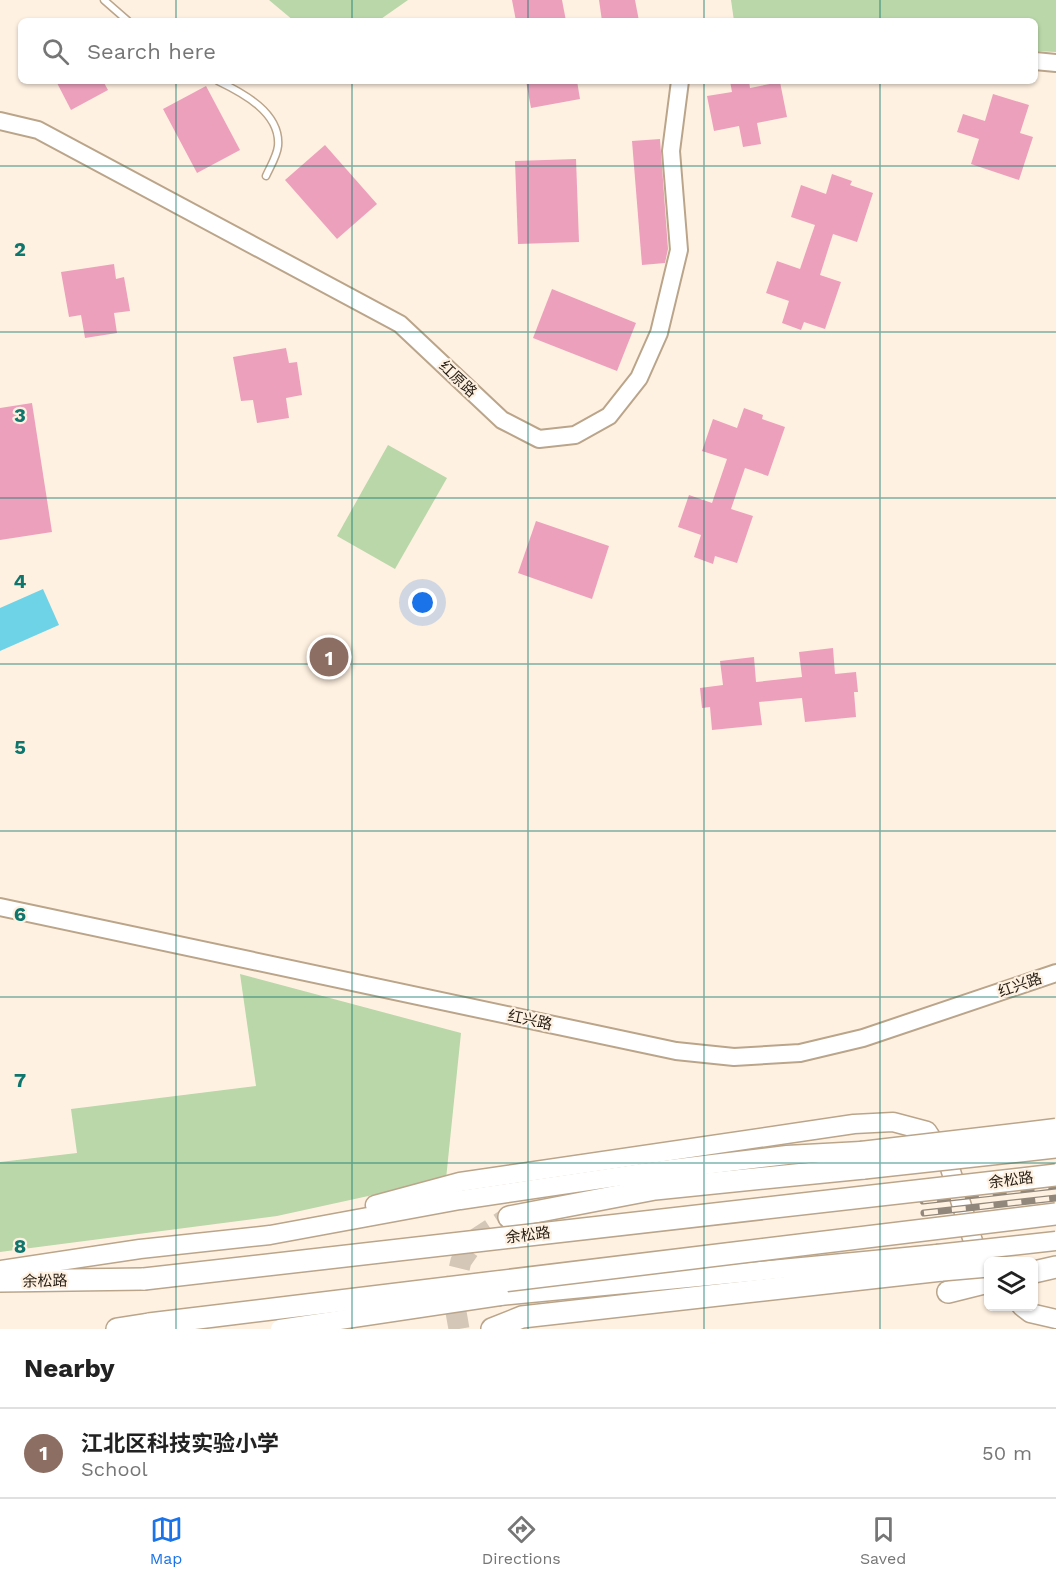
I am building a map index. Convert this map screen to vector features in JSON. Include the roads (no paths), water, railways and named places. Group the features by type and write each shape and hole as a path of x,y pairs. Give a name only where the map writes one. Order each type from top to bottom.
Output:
{"highway":[{"path":"509,1217 655,1189 862,1160 1056,1147"},
{"name":"余松路","path":"0,1281 144,1279 1056,1174"},
{"path":"117,1329 1056,1214"},
{"path":"492,1329 522,1317 940,1262 984,1266"},
{"path":"1038,1264 1056,1266"},
{"path":"1038,1271 1056,1266"},
{"path":"948,1292 984,1282"}],"main road":[{"path":"460,1191 854,1124 893,1122 927,1131 949,1165 978,1257 984,1266"},
{"name":"余松路","path":"0,1270 140,1249 270,1235 460,1191 787,1155 862,1160 1056,1128"},
{"path":"280,1329 500,1296 940,1262 1056,1241"},
{"path":"1028,1311 1056,1319"},
{"path":"280,1329 285,1329"}],"street":[{"path":"1038,62 1056,63"},
{"name":"红原路","path":"0,121 38,130 400,324 502,420 539,439 575,435 609,416 639,378 659,333 679,250 671,151 680,84"},
{"name":"红兴路","path":"0,907 676,1051 734,1057 800,1053 863,1038 1056,973"}],"lane":[{"path":"104,0 125,18"},
{"path":"225,84 236,89 262,109 278,128 278,147 266,176"}],"water":[{"path":"43,589 59,625 0,651 0,608"}],"tunnel":[{"path":"459,1329 453,1295 461,1261 477,1238 509,1217"}],"railway":[{"path":"923,1201 1056,1186"},
{"path":"924,1213 1056,1198"}],"place":[{"name":"江北区科技实验小学","path":"329,657"}]}
